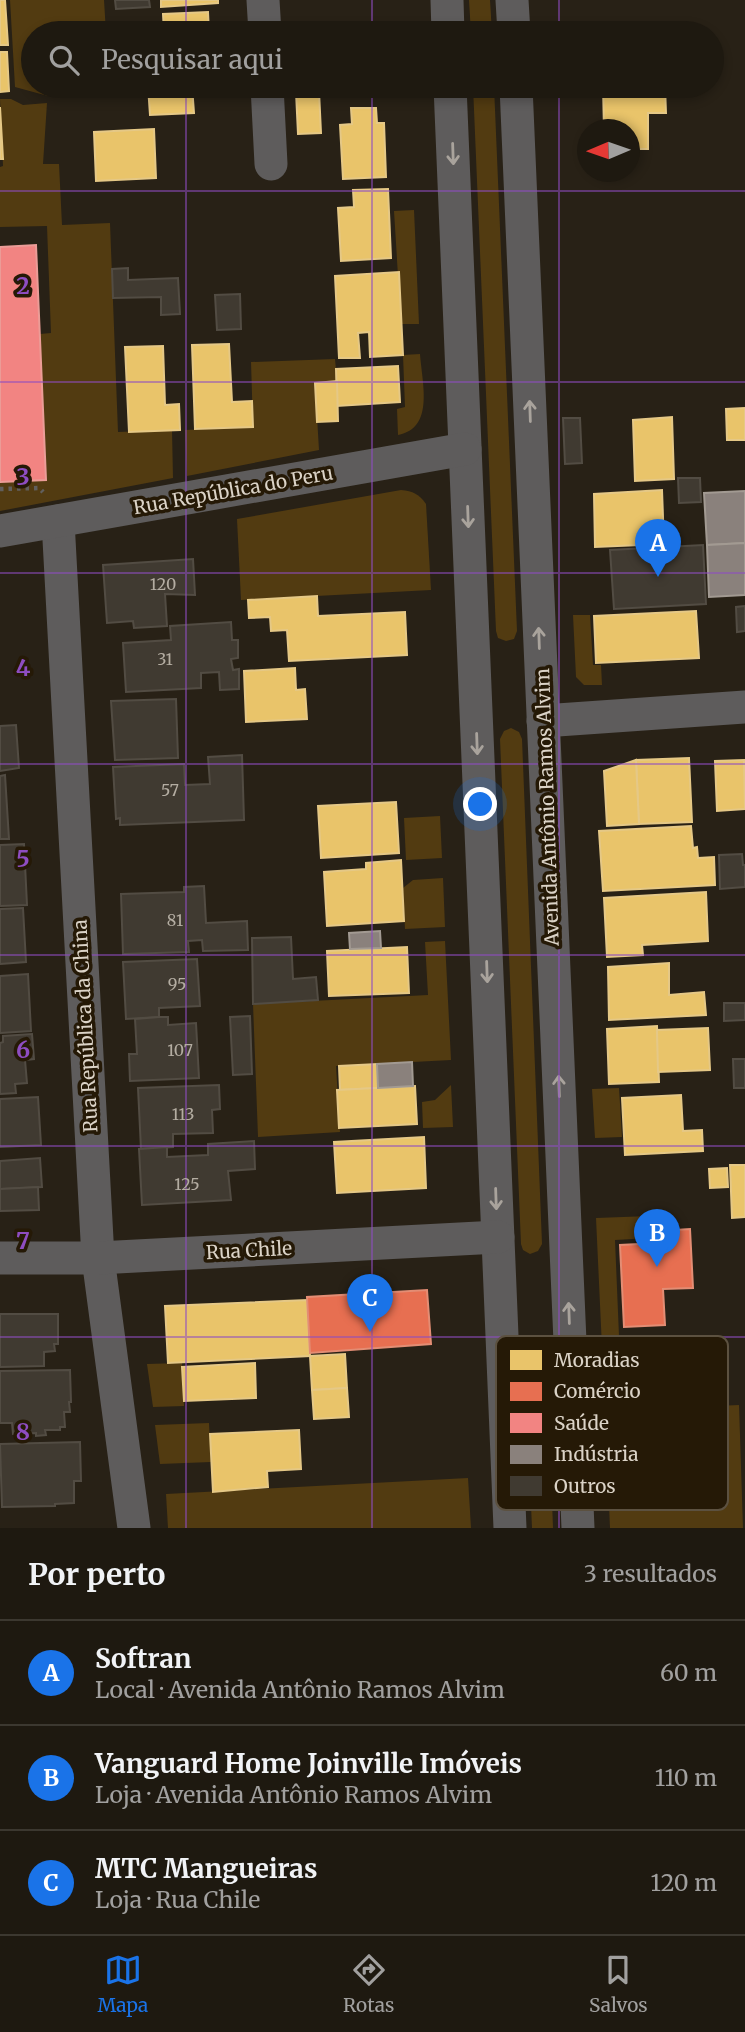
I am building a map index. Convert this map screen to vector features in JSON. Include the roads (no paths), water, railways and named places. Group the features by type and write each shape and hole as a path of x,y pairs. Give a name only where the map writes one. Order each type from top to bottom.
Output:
{"street":[{"path":"263,0 264,21"},
{"path":"447,0 448,21"},
{"path":"512,0 513,21"},
{"path":"268,98 271,163"},
{"path":"450,98 502,1336"},
{"name":"Avenida Antônio Ramos Alvim","path":"517,98 570,1336"},
{"name":"Rua República do Peru","path":"0,531 465,449"},
{"name":"Rua República da China","path":"58,521 97,1258 134,1528"},
{"path":"543,721 745,707"},
{"name":"Rua Chile","path":"0,1258 97,1258 498,1237"},
{"path":"509,1510 510,1528"},
{"name":"Avenida Antônio Ramos Alvim","path":"577,1510 578,1528"}],"place":[{"name":"Softran","path":"658,577"},
{"name":"Vanguard Home Joinville Imóveis","path":"657,1267"},
{"name":"MTC Mangueiras","path":"370,1332"}]}
